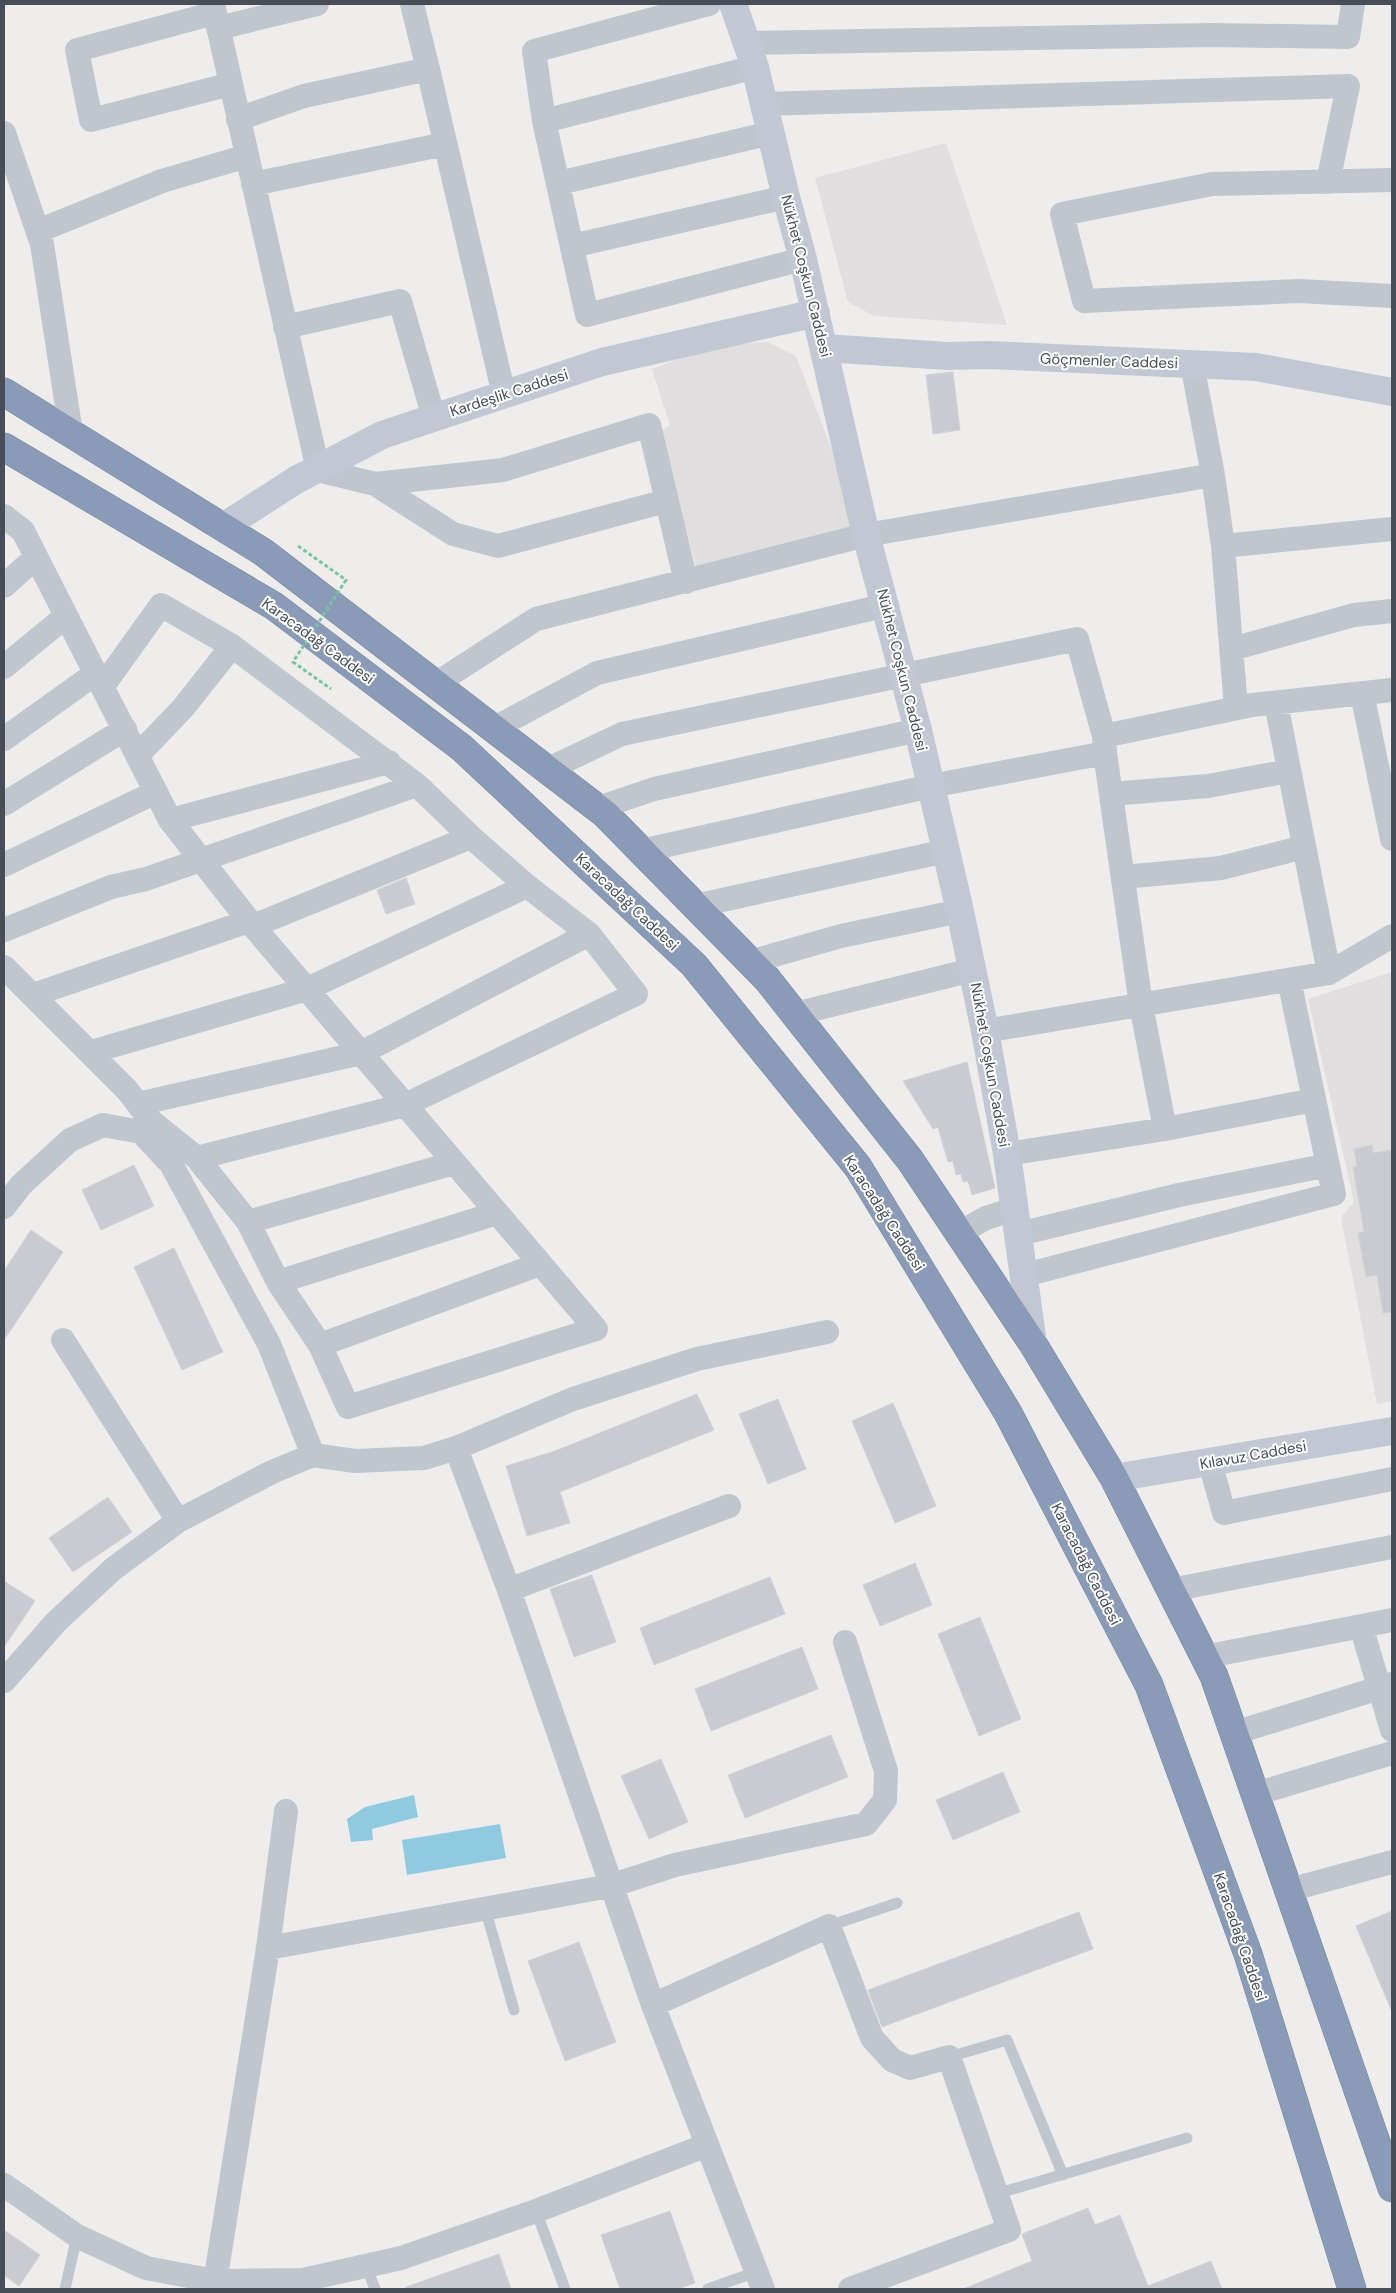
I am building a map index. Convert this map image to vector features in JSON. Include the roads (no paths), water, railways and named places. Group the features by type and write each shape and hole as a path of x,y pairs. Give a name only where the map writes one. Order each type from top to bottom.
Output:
{"highway":[{"path":"4,392 263,552 437,683 598,808 750,962 795,1014 910,1160 1033,1344 1114,1478 1214,1676 1392,2188"},
{"name":"Karacadağ Caddesi","path":"4,447 274,606 462,748 694,964 858,1167 1008,1413 1148,1685 1248,1954 1352,2289"}],"street":[{"path":"231,84 91,120 77,50 215,15 317,4"},
{"path":"412,4 504,395"},
{"path":"709,4 534,51 544,120 587,315 803,259"},
{"name":"Nükhet Coşkun Caddesi","path":"733,4 764,104 803,259 866,535 918,730 960,911 985,1031 1007,1154 1033,1344"},
{"path":"544,120 750,55 1212,34 1348,37 1353,4"},
{"path":"215,15 318,470 375,484 453,534 498,546 666,501"},
{"path":"238,119 304,96 428,69"},
{"path":"764,104 1348,86 1328,182"},
{"path":"4,133 42,244 71,434"},
{"path":"559,183 771,133"},
{"path":"253,184 445,144"},
{"path":"38,231 162,181 247,156"},
{"path":"1392,180 1212,184 1062,214 1084,301 1298,291 1392,296"},
{"path":"572,246 786,197"},
{"path":"285,326 400,301 434,418"},
{"name":"Kardeşlik Caddesi","path":"223,527 296,480 382,435 602,362 816,314"},
{"name":"Göçmenler Caddesi","path":"824,348 948,356 988,355 1256,367 1392,392"},
{"path":"1192,364 1213,475 1223,546 1236,708"},
{"path":"375,484 503,470 649,425 686,582"},
{"path":"437,683 536,619 866,535 1213,475"},
{"path":"4,516 23,531 170,820 251,923 596,1329 348,1408 320,1345 278,1282 248,1222 197,1158 151,1121 91,1052 4,967"},
{"path":"1223,546 1392,529"},
{"path":"4,586 36,557"},
{"path":"4,739 99,680 161,605 232,646 389,762 417,785 526,886 589,934 636,994 405,1105 197,1158"},
{"path":"495,728 597,673 886,605"},
{"path":"1232,649 1354,615 1392,611"},
{"path":"4,667 66,616"},
{"path":"548,769 622,734 1077,639 1104,744 1141,1005 1165,1129"},
{"path":"138,755 183,708 232,646"},
{"path":"641,851 931,786 1104,744 1236,708 1392,690"},
{"path":"1362,693 1392,839"},
{"path":"1276,702 1329,974"},
{"path":"4,804 125,729"},
{"path":"598,808 654,789 918,730"},
{"path":"170,820 389,762"},
{"path":"1111,794 1208,786 1289,771"},
{"path":"4,930 111,887 146,879 417,785"},
{"path":"4,865 156,792"},
{"path":"34,995 251,923 471,837"},
{"path":"1123,877 1221,868 1304,847"},
{"path":"695,906 946,851"},
{"path":"91,1052 307,989 526,886"},
{"path":"750,962 841,936 960,911"},
{"path":"138,1104 361,1053 589,934"},
{"path":"985,1031 1329,974 1392,936"},
{"path":"795,1014 972,970"},
{"path":"1024,1275 1334,1194 1289,980"},
{"path":"1007,1154 1165,1129 1314,1100"},
{"path":"4,1207 21,1184 70,1140 103,1125 141,1132 171,1164 269,1344 312,1455"},
{"path":"248,1222 454,1163"},
{"path":"959,1233 986,1218 1017,1221 1179,1195 1328,1165"},
{"path":"278,1282 497,1213"},
{"path":"320,1345 540,1264"},
{"path":"4,1681 56,1622 77,1602 113,1569 178,1521 272,1472 312,1455 355,1462 424,1458 456,1448 573,1399 697,1359 827,1332"},
{"path":"63,1340 178,1521"},
{"name":"Kılavuz Caddesi","path":"1114,1478 1392,1431"},
{"path":"456,1448 509,1590 653,2006 760,2281"},
{"path":"1210,1462 1224,1513 1392,1479"},
{"path":"509,1590 729,1506"},
{"path":"1171,1590 1392,1547"},
{"path":"1204,1657 1392,1620"},
{"path":"1360,1626 1386,1686 1392,1730"},
{"path":"268,1948 610,1886 674,1865 866,1824 885,1800 886,1771 845,1642"},
{"path":"1234,1733 1386,1686"},
{"path":"1255,1794 1392,1753"},
{"path":"215,2285 268,1948 286,1811"},
{"path":"1289,1890 1392,1862"},
{"path":"653,2006 829,1926 872,2038 892,2060 910,2068 949,2058 1009,2230 850,2289"},
{"path":"4,2185 77,2236 146,2268 215,2285 303,2280 400,2258 536,2211 707,2145"}],"lane":[{"path":"829,1926 897,1903"},
{"path":"485,1908 514,2010"},
{"path":"949,2058 1008,2040 1063,2175"},
{"path":"996,2194 1187,2138"},
{"path":"536,2211 565,2289"},
{"path":"65,2289 77,2236"},
{"path":"366,2266 375,2289"},
{"path":"708,2289 760,2281"}],"water":[{"path":"414,1795 418,1817 372,1829 373,1840 351,1842 347,1819 365,1807"},
{"path":"500,1824 506,1858 407,1875 402,1840"}]}
